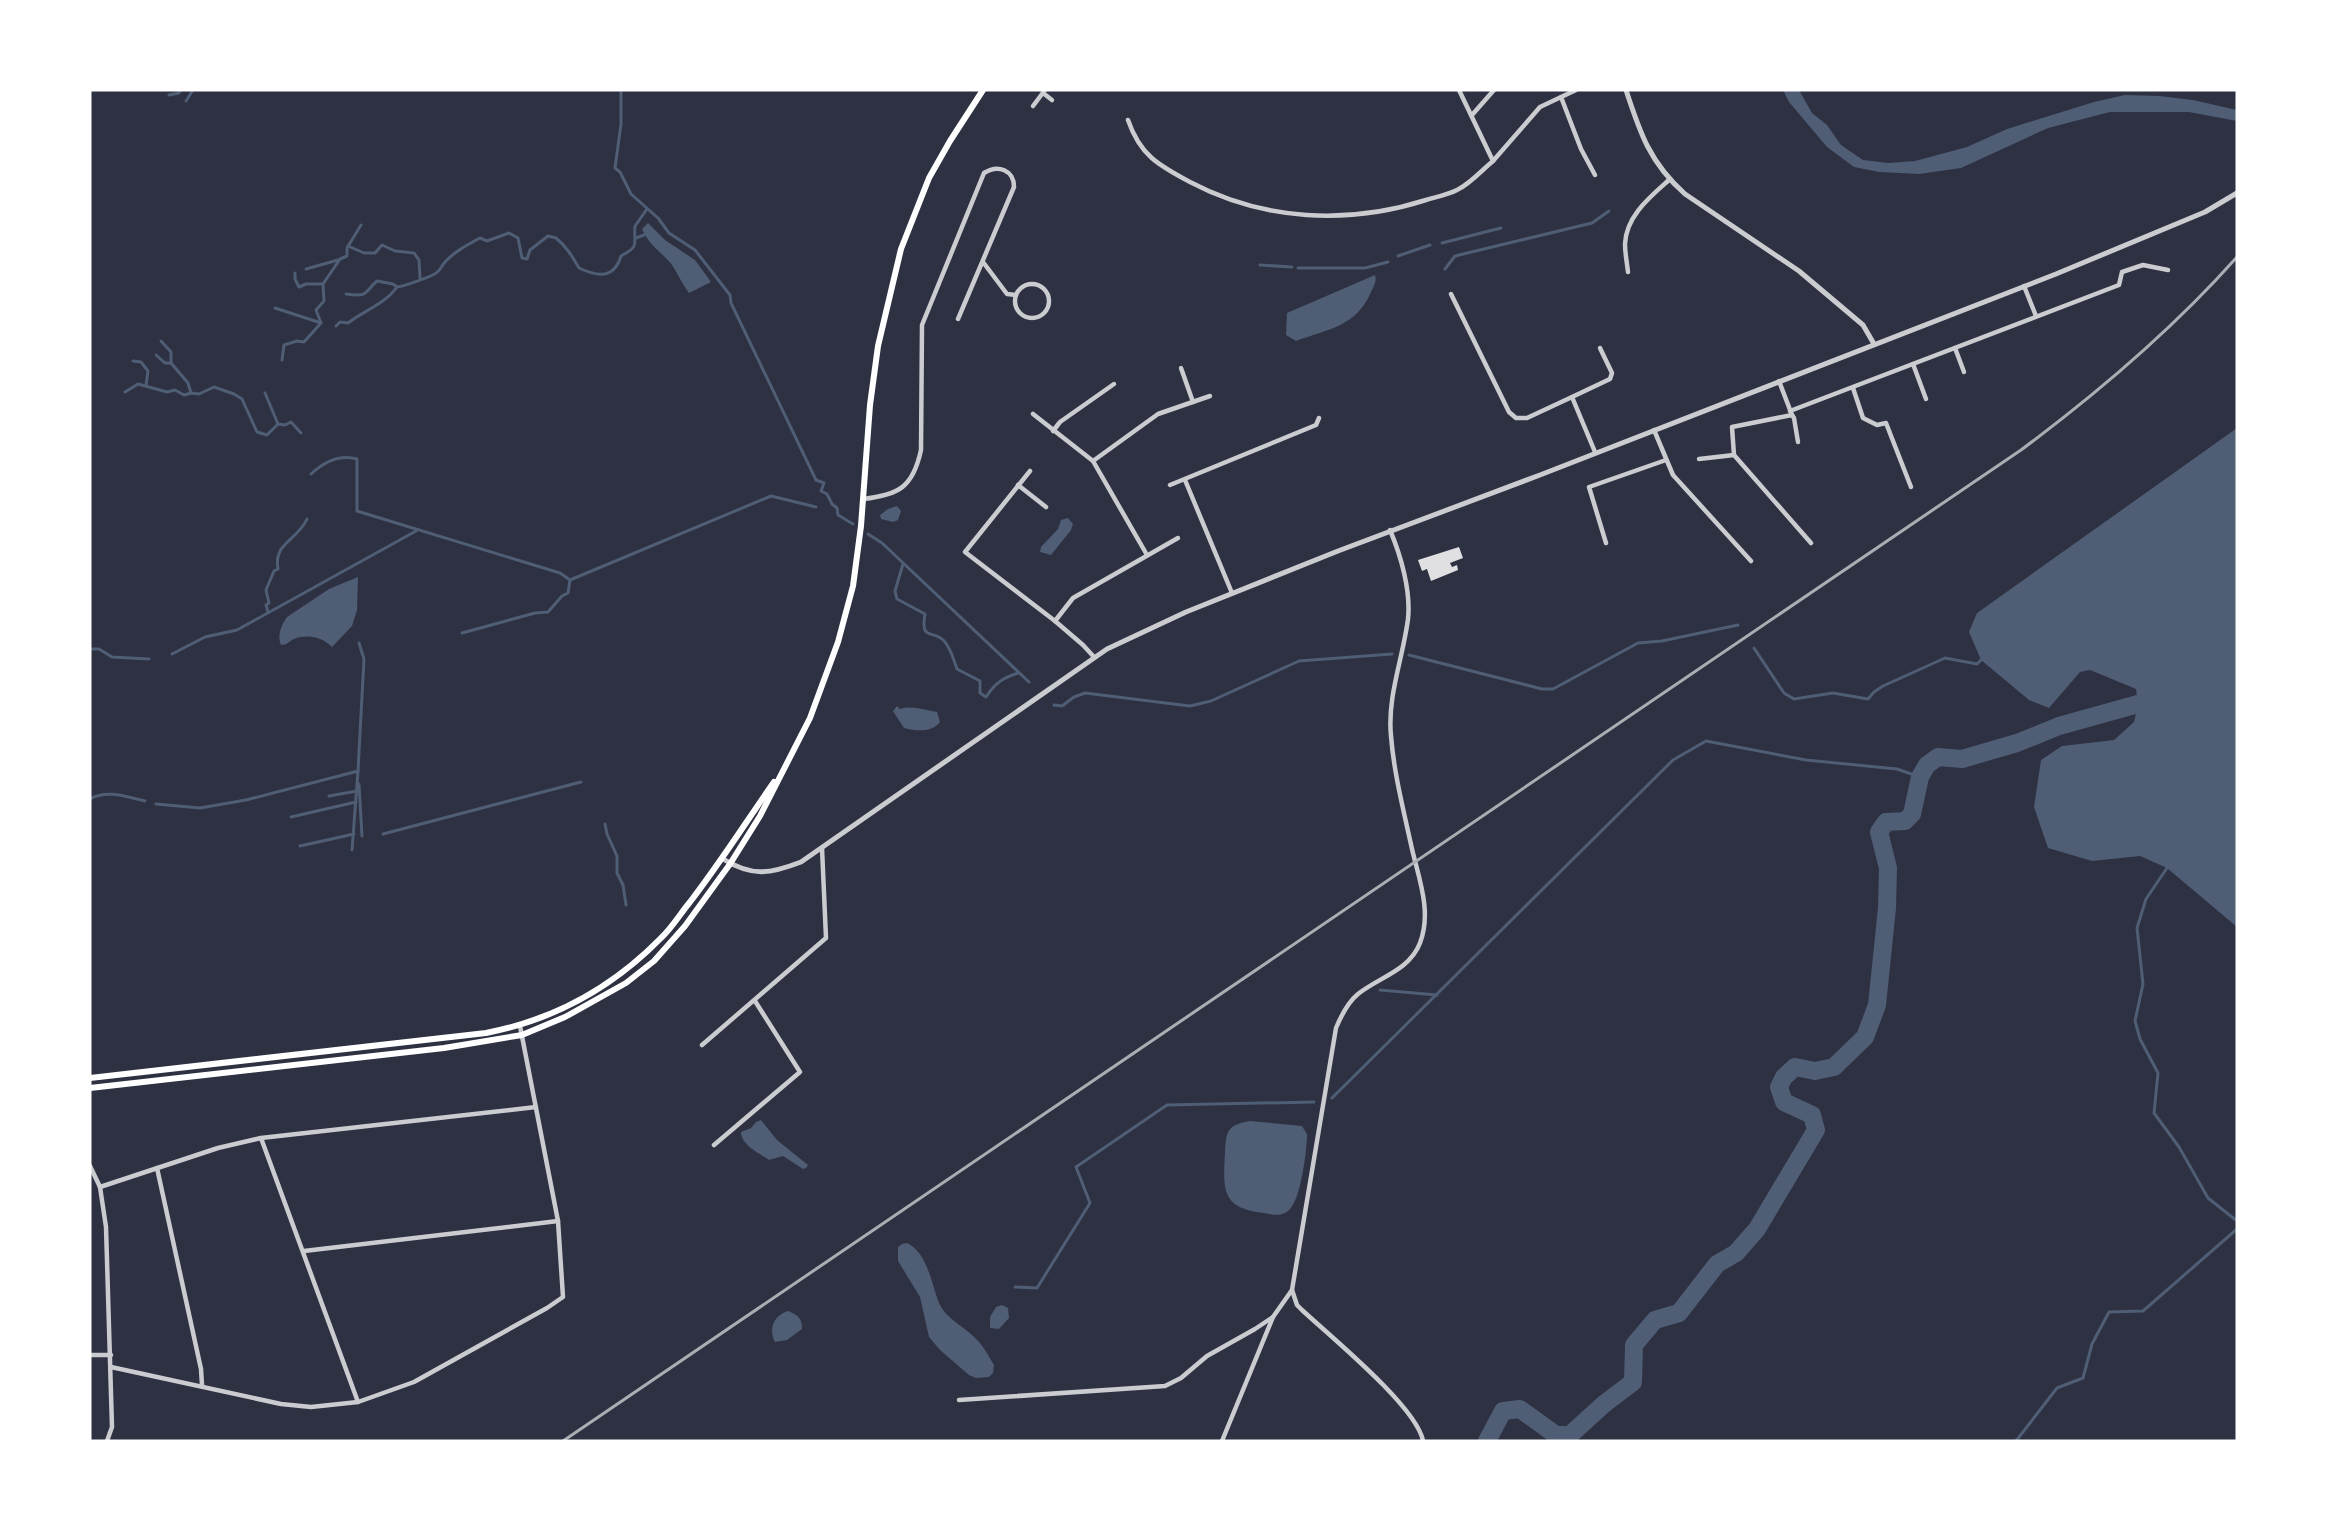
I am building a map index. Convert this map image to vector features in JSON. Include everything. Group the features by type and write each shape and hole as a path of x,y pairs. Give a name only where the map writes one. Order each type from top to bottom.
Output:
{"main road":[{"path":"90,1088 444,1048 522,1035 565,1017 626,983 654,962 685,926 730,864 760,816 810,717 838,642 853,586 863,499 870,405 878,346 901,249 929,178 983,90"},
{"path":"90,1078 443,1039 520,1026 567,1007 621,976 663,937 723,859 786,764"}],"street":[{"path":"1459,90 1493,162"},
{"path":"1472,115 1494,90"},
{"path":"1128,120 1135,139 1144,152 1169,171 1206,190 1238,202 1287,214 1328,217 1406,207 1458,190 1493,162 1540,107 1576,90"},
{"path":"1626,90 1640,135 1669,180 1685,194 1799,271 1863,325 1874,344"},
{"path":"1033,106 1044,91 1052,100"},
{"path":"1561,97 1581,149 1595,176"},
{"path":"863,499 884,497 899,491 911,480 918,466 921,450 922,325 984,173 999,168 1009,172 1014,180 1014,188 958,319"},
{"path":"1628,272 1625,244 1633,217 1642,204 1669,180"},
{"path":"723,859 741,869 766,872 801,862 1094,657 1186,612 1390,530 2024,286 2205,213 2237,193"},
{"path":"983,262 1007,294 1016,295"},
{"path":"1811,543 1734,455 1732,428 1791,413 2119,285 2122,272 2133,268 2143,265 2168,270"},
{"path":"1026,285 1040,287 1047,294 1047,308 1037,317 1027,318 1016,309 1016,295 1026,285"},
{"path":"2024,286 2036,316"},
{"path":"1451,294 1509,412 1516,418 1527,418 1610,379 1612,373 1600,348"},
{"path":"1955,348 1964,372"},
{"path":"1913,364 1926,399"},
{"path":"1181,368 1193,402"},
{"path":"1779,381 1794,418 1798,442"},
{"path":"1053,431 1060,422 1114,384"},
{"path":"1853,388 1863,418 1877,425 1886,423 1911,487"},
{"path":"1093,461 1158,414 1210,396"},
{"path":"1572,397 1595,452"},
{"path":"1033,414 1093,461 1147,555"},
{"path":"1170,485 1316,425 1319,418"},
{"path":"1654,430 1673,475 1751,561"},
{"path":"1699,459 1734,455"},
{"path":"1606,543 1589,487 1666,460"},
{"path":"1030,471 965,552 1055,621 1094,657"},
{"path":"1185,480 1232,593"},
{"path":"1018,485 1046,507"},
{"path":"1222,1441 1273,1317 1292,1290 1336,1028 1344,1010 1357,995 1399,970 1411,958 1420,943 1424,923 1423,894 1391,738 1390,716 1408,618 1408,602 1398,554 1390,530"},
{"path":"1055,621 1073,598 1178,538"},
{"path":"702,1045 826,938 822,848"},
{"path":"714,1145 800,1072 755,1001"},
{"path":"111,1367 281,1404 311,1407 358,1402 414,1382 563,1297 558,1221 520,1026"},
{"path":"100,1187 218,1148 261,1138 536,1107"},
{"path":"261,1138 358,1402"},
{"path":"90,1166 100,1187 106,1227 112,1428 107,1441"},
{"path":"157,1167 201,1369 202,1385"},
{"path":"304,1251 558,1221"},
{"path":"1292,1290 1297,1305 1398,1400 1414,1420 1423,1441"},
{"path":"959,1400 1165,1386 1181,1378 1207,1356 1273,1317"},
{"path":"90,1355 111,1355"}],"water":[{"path":"1783,90 1799,90 1812,113 1827,125 1841,145 1863,160 1888,163 1915,161 1967,147 2007,129 2094,102 2125,95 2193,100 2237,110 2237,121 2189,112 2110,112 2048,128 1961,168 1919,174 1879,172 1854,167 1827,147 1789,102"},
{"path":"648,223 665,240 695,260 711,282 689,293 672,265 645,235 642,229"},
{"path":"1375,275 1375,284 1365,304 1349,320 1296,341 1286,335 1287,313"},
{"path":"2237,428 2237,927 2167,868 2140,856 2092,861 2048,848 2034,807 2041,760 2062,746 2114,740 2134,722 2138,704 2136,689 2090,670 2080,672 2049,708 2029,700 1981,660 1969,632 1977,613"},
{"path":"897,506 901,511 898,520 893,522 881,519 880,515"},
{"path":"1068,518 1073,524 1071,530 1051,555 1040,552 1041,547 1058,529 1061,520"},
{"path":"358,577 357,610 352,626 332,647 324,641 310,637 299,637 281,645 280,631 287,617 329,589"},
{"path":"897,706 900,709 914,708 937,712 940,722 928,730 904,728 893,711"},
{"path":"761,1120 777,1140 808,1165 806,1168 803,1169 783,1156 769,1160 747,1145 741,1132"},
{"path":"1250,1121 1302,1126 1307,1134 1305,1162 1300,1185 1294,1203 1284,1213 1275,1215 1239,1207 1232,1202 1225,1187 1225,1145 1228,1134 1237,1124"},
{"path":"907,1243 914,1247 924,1261 942,1308 949,1317 976,1338 987,1353 994,1365 993,1373 989,1377 976,1378 969,1375 940,1350 929,1337 920,1297 898,1261 898,1247"},
{"path":"1002,1305 1008,1308 1009,1318 999,1329 990,1328 990,1317 996,1307"},
{"path":"788,1311 799,1317 802,1329 787,1340 775,1342 772,1332 774,1323 779,1316"}],"building":[{"path":"1459,547 1463,558 1450,563 1452,567 1457,565 1458,570 1431,581 1427,569 1422,571 1418,560"}],"waterway":[{"path":"169,95 179,93 181,90"},
{"path":"186,101 193,90"},
{"path":"621,90 621,124 615,168 620,172 631,194 658,218 669,233 695,250 730,295 731,303 816,480 824,483 821,491 827,494 837,508 838,515 853,524"},
{"path":"336,326 340,322 348,323 387,298 397,287 439,271 452,255 480,238 487,241 509,233 518,238 522,258 527,259 530,250 548,236 556,238 566,248 579,268 599,274 610,272 621,256 634,247 635,226 647,209"},
{"path":"1445,269 1455,256 1592,223 1609,211"},
{"path":"282,360 284,345 297,341 304,342 321,323 316,310 324,301 323,284 340,259 347,256 347,248 361,225"},
{"path":"1442,243 1501,228"},
{"path":"636,238 644,235"},
{"path":"348,246 364,253 375,253 382,245 395,251 414,253 419,260 420,278"},
{"path":"1398,256 1430,245"},
{"path":"306,269 338,260"},
{"path":"1298,268 1365,268 1388,262"},
{"path":"1260,265 1292,267"},
{"path":"295,273 299,287 306,284 323,284"},
{"path":"346,294 363,294 377,281 397,287"},
{"path":"275,308 321,323"},
{"path":"161,341 171,352 171,363 188,383 191,393"},
{"path":"156,355 165,363 171,363"},
{"path":"133,361 141,362 148,371 146,385"},
{"path":"125,392 138,384 167,392 175,390 184,395 199,394 214,387 242,399 257,432 267,435 278,424 285,425 291,422 301,433"},
{"path":"265,393 278,424"},
{"path":"311,474 338,458 357,459 357,511 560,573 570,580 771,496 816,507"},
{"path":"268,612 266,605 269,603 266,590 274,571 278,569 279,553 307,519"},
{"path":"172,654 205,637 237,630 416,531"},
{"path":"868,534 882,543 1029,682"},
{"path":"903,564 895,591 897,599 925,614 924,629 926,632 945,642 957,669 980,681 980,693 986,697 1000,682 1018,673"},
{"path":"462,633 535,613 548,612 562,596 568,593 570,580"},
{"path":"1409,655 1542,689 1553,689 1638,643 1662,641 1738,625"},
{"path":"358,771 364,659 359,643"},
{"path":"1754,648 1784,693 1794,699 1833,693 1868,699 1883,686 1945,658 1977,664 1981,660"},
{"path":"90,649 99,649 112,657 149,659"},
{"path":"1054,705 1062,706 1074,697 1085,693 1190,706 1211,701 1299,661 1392,654"},
{"path":"1487,1441 1503,1411 1520,1409 1556,1435 1570,1435 1604,1404 1633,1382 1634,1345 1655,1320 1679,1313 1717,1264 1736,1253 1757,1229 1816,1130 1812,1115 1784,1102 1779,1087 1784,1077 1795,1067 1815,1071 1834,1067 1865,1037 1877,1005 1887,908 1888,868 1879,832 1886,822 1905,821 1912,814 1920,777 1927,765 1938,757 1962,759 2017,743 2059,726 2138,704"},
{"path":"1332,1098 1673,760 1706,741 1806,760 1897,769 1920,777"},
{"path":"156,804 200,808 246,800 358,771 352,850"},
{"path":"383,834 581,782"},
{"path":"359,784 362,836"},
{"path":"329,796 357,791"},
{"path":"90,799 110,794 145,801"},
{"path":"291,817 356,802"},
{"path":"605,824 617,856 617,873 623,885 626,905"},
{"path":"300,846 354,834"},
{"path":"2167,868 2146,899 2137,928 2143,984 2135,1021 2140,1039 2158,1073 2154,1113 2179,1147 2208,1198 2237,1221"},
{"path":"1380,990 1437,995"},
{"path":"1015,1287 1037,1288 1090,1203 1076,1167 1167,1105 1314,1102"},
{"path":"2016,1441 2057,1388 2083,1378 2092,1344 2109,1312 2143,1311 2237,1229"}],"railway":[{"path":"563,1441 2021,450 2079,406 2161,335 2237,257"}]}
